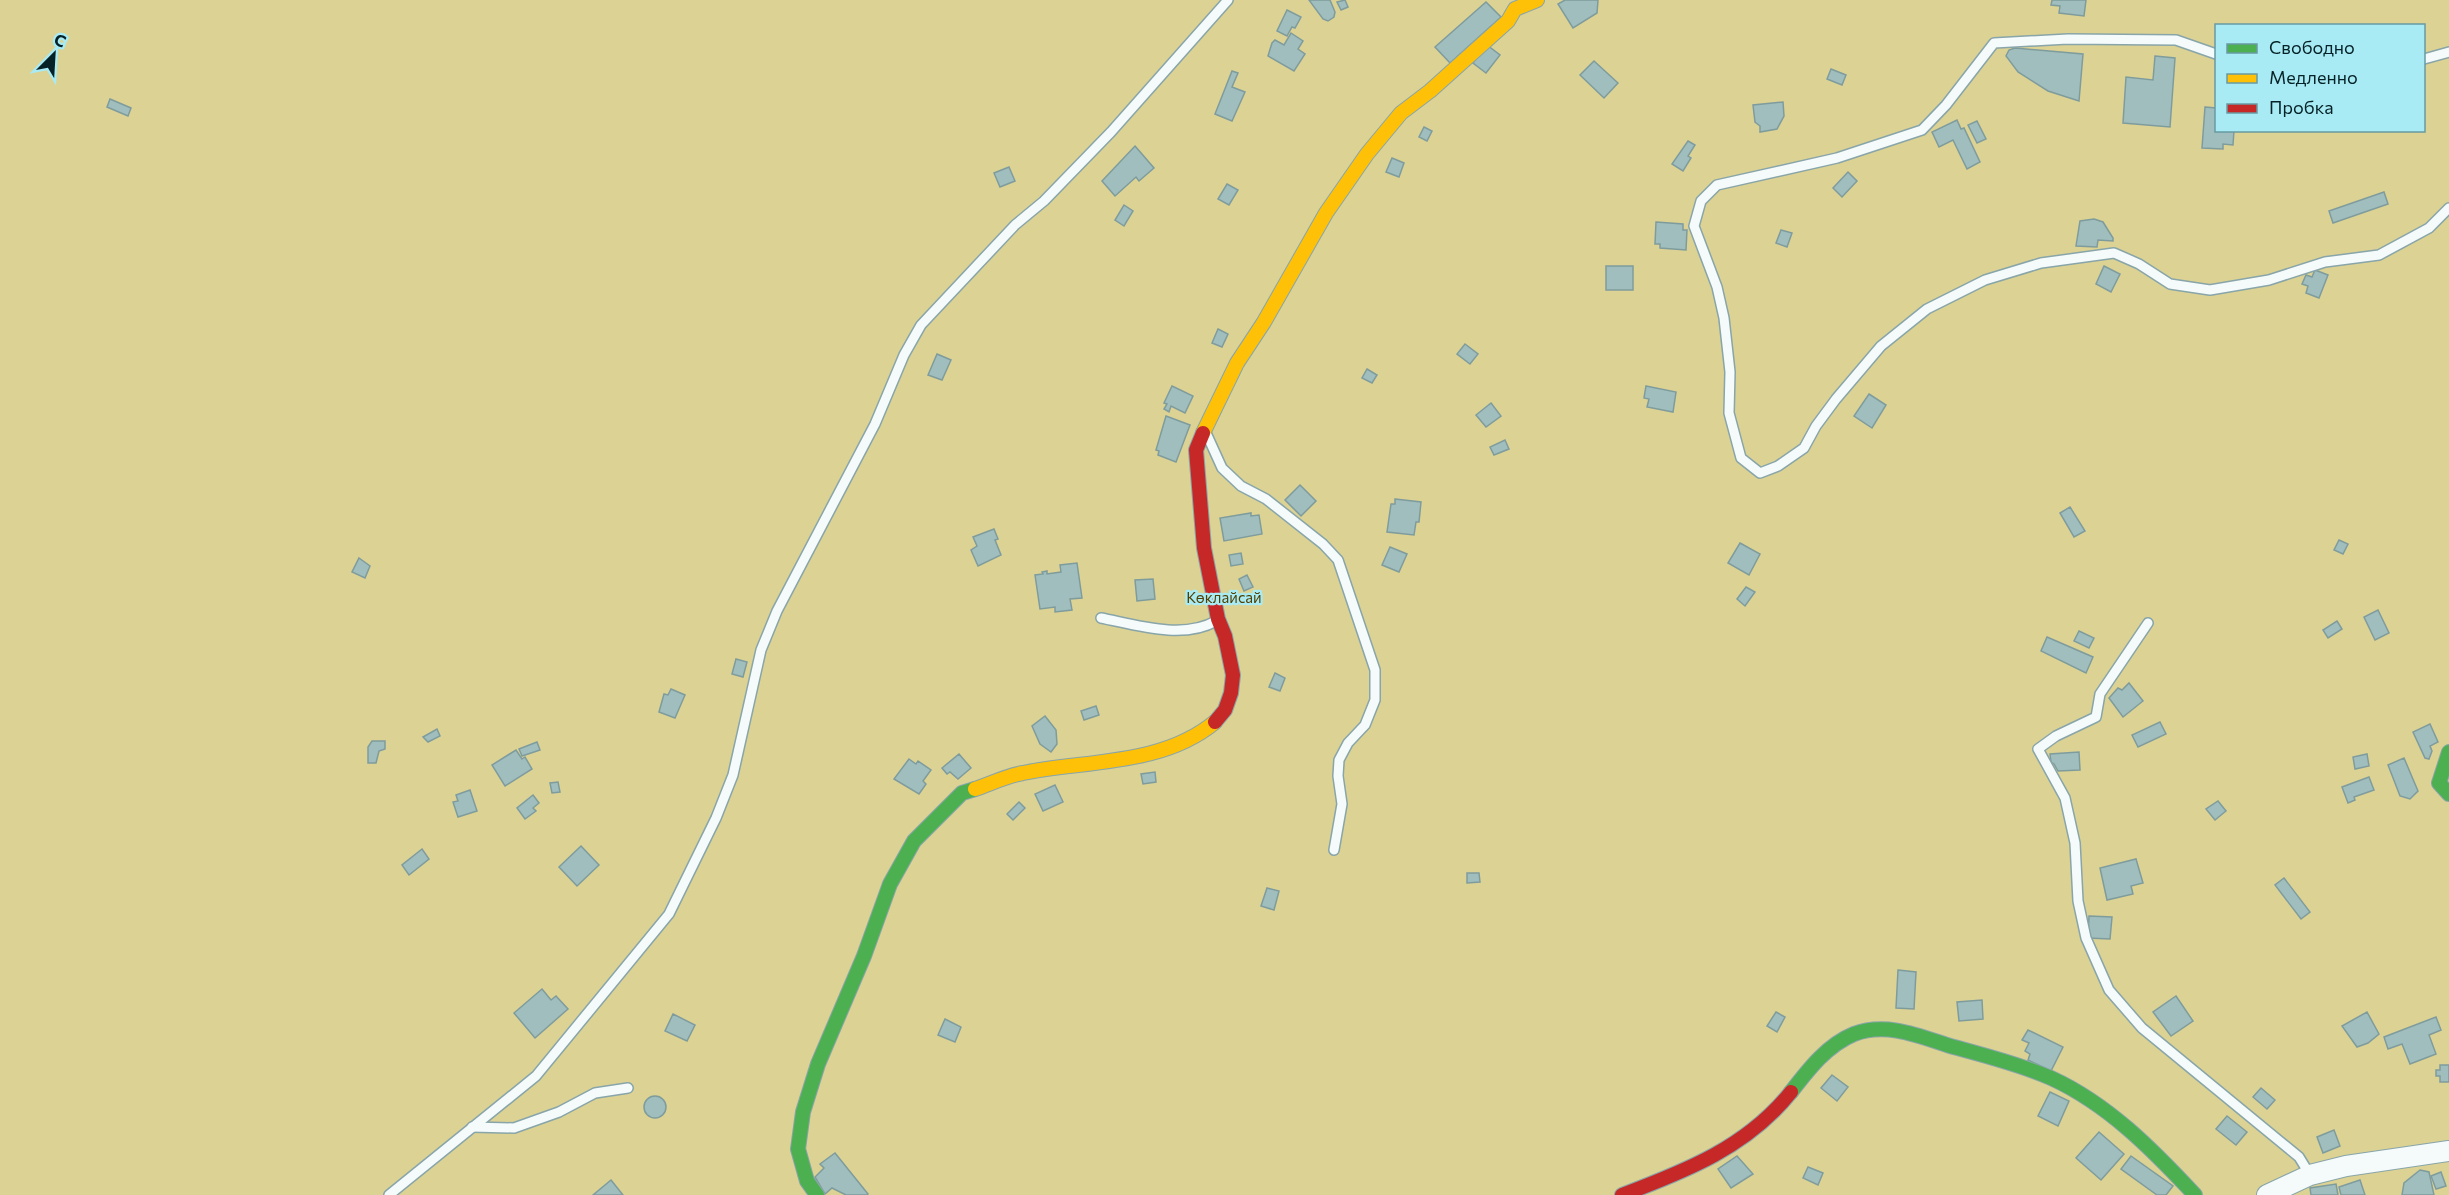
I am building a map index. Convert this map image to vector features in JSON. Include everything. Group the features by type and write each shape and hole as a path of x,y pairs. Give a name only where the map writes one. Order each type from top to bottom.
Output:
{"street":[{"path":"817,1195 807,1181 798,1149 803,1112 818,1064 864,956 890,884 914,841 962,793 1022,773 1167,750 1213,724 1225,710 1231,693 1233,675 1225,636 1218,619 1204,548 1196,450 1204,430 1238,363 1326,213 1367,154 1401,113 1430,91 1508,21 1515,9 1537,0"},
{"path":"2449,752 2439,783 2449,794"},
{"path":"1622,1195 1676,1175 1747,1135 1768,1119 1817,1062 1839,1042 1863,1030 1896,1029 2053,1079 2091,1102 2125,1127 2195,1195"},
{"path":"2267,1195 2310,1175 2346,1166 2449,1151"}],"lane":[{"path":"389,1195 536,1076 669,914 716,818 733,776 761,650 777,611 875,424 904,355 921,326 1015,225 1044,201 1111,132 1228,0"},
{"path":"2215,53 2176,40 2068,39 1994,43 1946,105 1922,130 1837,158 1717,186 1701,201 1694,226 1717,287 1724,318 1730,372 1729,413 1741,459 1760,473 1778,466 1804,448 1816,426 1836,399 1881,346 1927,309 1985,280 2041,263 2114,252 2139,264 2170,284 2210,290 2269,280 2325,262 2379,255 2429,228 2449,208"},
{"path":"2425,59 2449,52"},
{"path":"1204,430 1222,468 1241,486 1266,499 1323,544 1338,560 1375,670 1375,700 1365,725 1348,743 1339,760 1338,776 1342,804 1334,850"},
{"path":"1101,618 1183,630 1204,627 1218,619"},
{"path":"2148,623 2100,694 2096,717 2056,736 2038,749 2065,798 2075,843 2078,901 2085,938 2109,990 2142,1028 2299,1157 2310,1175"},
{"path":"472,1127 514,1128 559,1112 595,1093 628,1088"}],"green space":[{"name":"Көклайсай","path":"0,0 2449,0 2449,1195 0,1195"}],"building":[{"path":"1309,0 1330,0 1335,12 1334,17 1328,21 1323,19"},
{"path":"1345,0 1348,7 1341,10 1337,2"},
{"path":"1565,0 1598,0 1597,13 1573,28 1558,4"},
{"path":"2052,0 2086,0 2084,16 2059,13 2060,6 2051,5"},
{"path":"1486,2 1501,17 1450,63 1435,47"},
{"path":"1287,10 1301,17 1287,36 1277,31"},
{"path":"1291,33 1303,41 1298,49 1305,54 1294,71 1268,56 1275,40 1284,45"},
{"path":"1487,45 1500,55 1486,73 1473,63"},
{"path":"2015,48 2083,54 2079,101 2048,91 2018,72 2006,56 2009,50"},
{"path":"2155,56 2175,58 2170,127 2123,123 2126,77 2153,80"},
{"path":"1594,61 1618,83 1604,98 1580,75"},
{"path":"1831,69 1846,75 1842,85 1827,79"},
{"path":"1232,71 1238,73 1232,87 1245,92 1232,121 1215,114"},
{"path":"110,99 131,108 128,116 107,107"},
{"path":"1783,102 1784,116 1777,129 1760,132 1760,126 1755,122 1753,105"},
{"path":"2205,107 2215,108 2215,132 2234,132 2233,145 2223,144 2223,149 2202,148"},
{"path":"1957,120 1961,129 1964,128 1980,162 1967,169 1953,140 1939,147 1932,132"},
{"path":"1977,121 1986,139 1977,143 1968,125"},
{"path":"1424,127 1432,131 1427,141 1419,137"},
{"path":"1688,141 1695,145 1688,156 1691,158 1683,171 1672,164"},
{"path":"1135,146 1154,168 1139,181 1136,177 1115,196 1102,181"},
{"path":"1392,158 1404,163 1399,177 1386,172"},
{"path":"1009,167 1015,181 1000,187 994,173"},
{"path":"1848,172 1857,181 1842,197 1833,188"},
{"path":"1227,184 1238,190 1229,205 1218,199"},
{"path":"2384,192 2388,204 2333,223 2329,211"},
{"path":"1124,205 1133,211 1124,226 1115,220"},
{"path":"2094,219 2103,222 2113,241 2098,240 2097,247 2076,246 2080,221"},
{"path":"1656,222 1683,224 1683,230 1687,230 1686,250 1660,248 1660,244 1655,244"},
{"path":"1781,230 1792,233 1787,247 1776,243"},
{"path":"1606,266 1633,266 1633,290 1606,290"},
{"path":"2104,266 2120,274 2111,292 2096,284"},
{"path":"2315,270 2328,275 2319,298 2306,293 2308,286 2302,284 2306,275 2312,277"},
{"path":"1218,329 1228,334 1222,347 1212,343"},
{"path":"1465,344 1478,354 1470,364 1457,354"},
{"path":"937,354 951,360 942,380 928,375"},
{"path":"1367,369 1377,375 1372,383 1362,378"},
{"path":"1172,386 1193,396 1185,413 1171,406 1169,412 1164,409 1167,404 1164,403"},
{"path":"1646,386 1676,392 1673,412 1647,407 1649,399 1644,398"},
{"path":"1869,394 1886,405 1872,428 1854,416"},
{"path":"1491,403 1501,416 1486,427 1476,415"},
{"path":"1166,416 1190,425 1176,462 1158,455 1159,451 1156,450"},
{"path":"1505,440 1509,449 1494,455 1490,447"},
{"path":"1300,485 1316,501 1301,516 1285,500"},
{"path":"1395,499 1421,502 1419,522 1416,522 1414,535 1387,532 1391,504 1395,504"},
{"path":"2070,507 2085,531 2074,537 2060,513"},
{"path":"1251,513 1251,516 1259,515 1262,534 1224,541 1220,518"},
{"path":"994,529 998,539 995,540 1001,555 978,566 971,550 977,546 973,537"},
{"path":"2339,540 2348,544 2343,554 2334,550"},
{"path":"1740,543 1760,554 1749,575 1728,563"},
{"path":"1390,547 1407,554 1399,572 1382,565"},
{"path":"1241,553 1243,564 1231,566 1229,555"},
{"path":"359,558 370,566 365,578 352,572"},
{"path":"1077,563 1082,598 1070,599 1072,610 1055,612 1055,607 1040,609 1035,575 1047,571 1047,574 1061,572 1060,565"},
{"path":"1247,575 1253,587 1244,591 1239,579"},
{"path":"1153,579 1155,599 1137,601 1135,580"},
{"path":"1746,587 1755,592 1745,606 1737,599"},
{"path":"2378,610 2389,633 2375,640 2364,617"},
{"path":"2337,621 2342,629 2328,638 2323,630"},
{"path":"2079,631 2094,638 2089,648 2074,641"},
{"path":"2047,637 2093,657 2086,673 2041,651"},
{"path":"736,659 747,662 743,677 732,674"},
{"path":"1275,673 1285,678 1280,691 1269,687"},
{"path":"2129,683 2143,701 2123,717 2109,698 2118,688 2122,690"},
{"path":"671,689 685,695 675,718 659,712 664,694 668,695"},
{"path":"1096,706 1099,715 1084,720 1081,711"},
{"path":"1045,716 1056,730 1057,744 1051,752 1040,744 1032,726"},
{"path":"2160,722 2166,734 2138,747 2132,735"},
{"path":"2430,724 2438,742 2430,746 2432,751 2429,759 2425,758 2413,732"},
{"path":"437,729 440,736 428,742 423,737"},
{"path":"372,741 385,741 385,749 379,751 376,763 368,763 368,747"},
{"path":"537,742 540,750 522,756 519,749"},
{"path":"516,750 522,759 525,757 532,769 505,786 492,765"},
{"path":"2079,752 2080,770 2058,771 2051,762 2050,754"},
{"path":"959,754 971,768 958,779 950,772 947,774 942,768"},
{"path":"2367,754 2369,766 2355,769 2353,757"},
{"path":"2404,758 2418,791 2410,799 2400,796 2388,765"},
{"path":"909,759 916,764 918,761 931,770 923,781 926,784 919,794 894,779"},
{"path":"1155,772 1156,782 1143,784 1141,774"},
{"path":"2369,777 2374,790 2354,797 2355,800 2348,803 2342,787"},
{"path":"558,782 560,792 552,793 550,783"},
{"path":"1055,785 1063,802 1043,811 1035,794"},
{"path":"470,790 477,811 458,817 453,802 458,801 456,795"},
{"path":"533,795 539,803 533,808 536,811 525,819 517,808"},
{"path":"2218,801 2226,811 2215,820 2206,809"},
{"path":"1019,802 1025,808 1013,820 1007,814"},
{"path":"581,846 599,865 577,886 559,867"},
{"path":"422,849 429,859 409,875 402,865"},
{"path":"2136,859 2143,883 2131,886 2133,894 2107,900 2100,868"},
{"path":"1467,873 1479,873 1480,882 1467,883"},
{"path":"2284,878 2310,912 2301,919 2275,885"},
{"path":"1267,888 1279,891 1274,910 1261,906"},
{"path":"2089,916 2112,917 2110,939 2088,938"},
{"path":"1898,970 1916,972 1914,1009 1896,1008"},
{"path":"542,989 551,1000 556,996 568,1009 535,1038 514,1013"},
{"path":"2176,996 2193,1021 2171,1036 2153,1012"},
{"path":"1982,1000 1983,1019 1959,1021 1957,1002"},
{"path":"1776,1012 1785,1017 1777,1032 1767,1026"},
{"path":"2367,1012 2379,1034 2368,1043 2357,1047 2342,1026"},
{"path":"673,1014 695,1025 687,1041 665,1031"},
{"path":"2436,1017 2441,1030 2429,1035 2436,1054 2410,1064 2402,1044 2388,1049 2384,1037"},
{"path":"945,1019 961,1027 955,1042 938,1035"},
{"path":"2028,1030 2063,1047 2051,1071 2028,1060 2030,1054 2025,1051 2029,1043 2022,1040"},
{"path":"2440,1065 2449,1065 2449,1082 2440,1082 2440,1076 2436,1076 2436,1070 2440,1070"},
{"path":"1832,1075 1848,1087 1837,1101 1821,1088"},
{"path":"2261,1088 2275,1100 2267,1109 2253,1097"},
{"path":"2050,1092 2069,1101 2058,1126 2038,1116"},
{"path":"655,1096 663,1099 666,1107 663,1115 655,1118 647,1115 644,1107 647,1099"},
{"path":"2227,1116 2247,1132 2236,1145 2216,1129"},
{"path":"2334,1130 2340,1146 2323,1153 2317,1137"},
{"path":"2099,1132 2124,1154 2101,1180 2076,1158"},
{"path":"835,1153 867,1195 846,1195 832,1188 825,1194 815,1177 824,1168 820,1164"},
{"path":"1737,1156 1753,1174 1731,1188 1718,1169"},
{"path":"2131,1156 2173,1186 2166,1195 2157,1195 2121,1169"},
{"path":"1808,1167 1823,1173 1818,1185 1803,1178"},
{"path":"2420,1170 2429,1172 2434,1195 2402,1195 2404,1183"},
{"path":"2441,1172 2446,1186 2436,1189 2431,1176"},
{"path":"611,1180 623,1195 593,1195"},
{"path":"2360,1180 2365,1195 2341,1195 2339,1187"},
{"path":"2336,1184 2338,1195 2311,1195 2310,1188"}],"traffic: fast":[{"path":"2449,752 2439,783 2449,794"},
{"path":"817,1195 807,1181 798,1149 803,1112 818,1064 864,956 890,884 914,841 962,793 975,789"},
{"path":"1791,1092 1827,1051 1854,1034 1877,1029 1913,1034 2025,1068 2072,1089 2129,1129 2195,1195"}],"traffic: slow":[{"path":"1203,433 1237,363 1264,322 1326,213 1367,154 1401,113 1430,91 1508,21 1515,9 1537,0"},
{"path":"975,789 1023,773 1148,754 1172,747 1215,722"}],"traffic: jam":[{"path":"1203,433 1196,450 1204,548 1218,619 1225,636 1233,675 1231,693 1225,710 1215,722"},
{"path":"1622,1195 1669,1177 1714,1155 1755,1128 1791,1092"}]}
